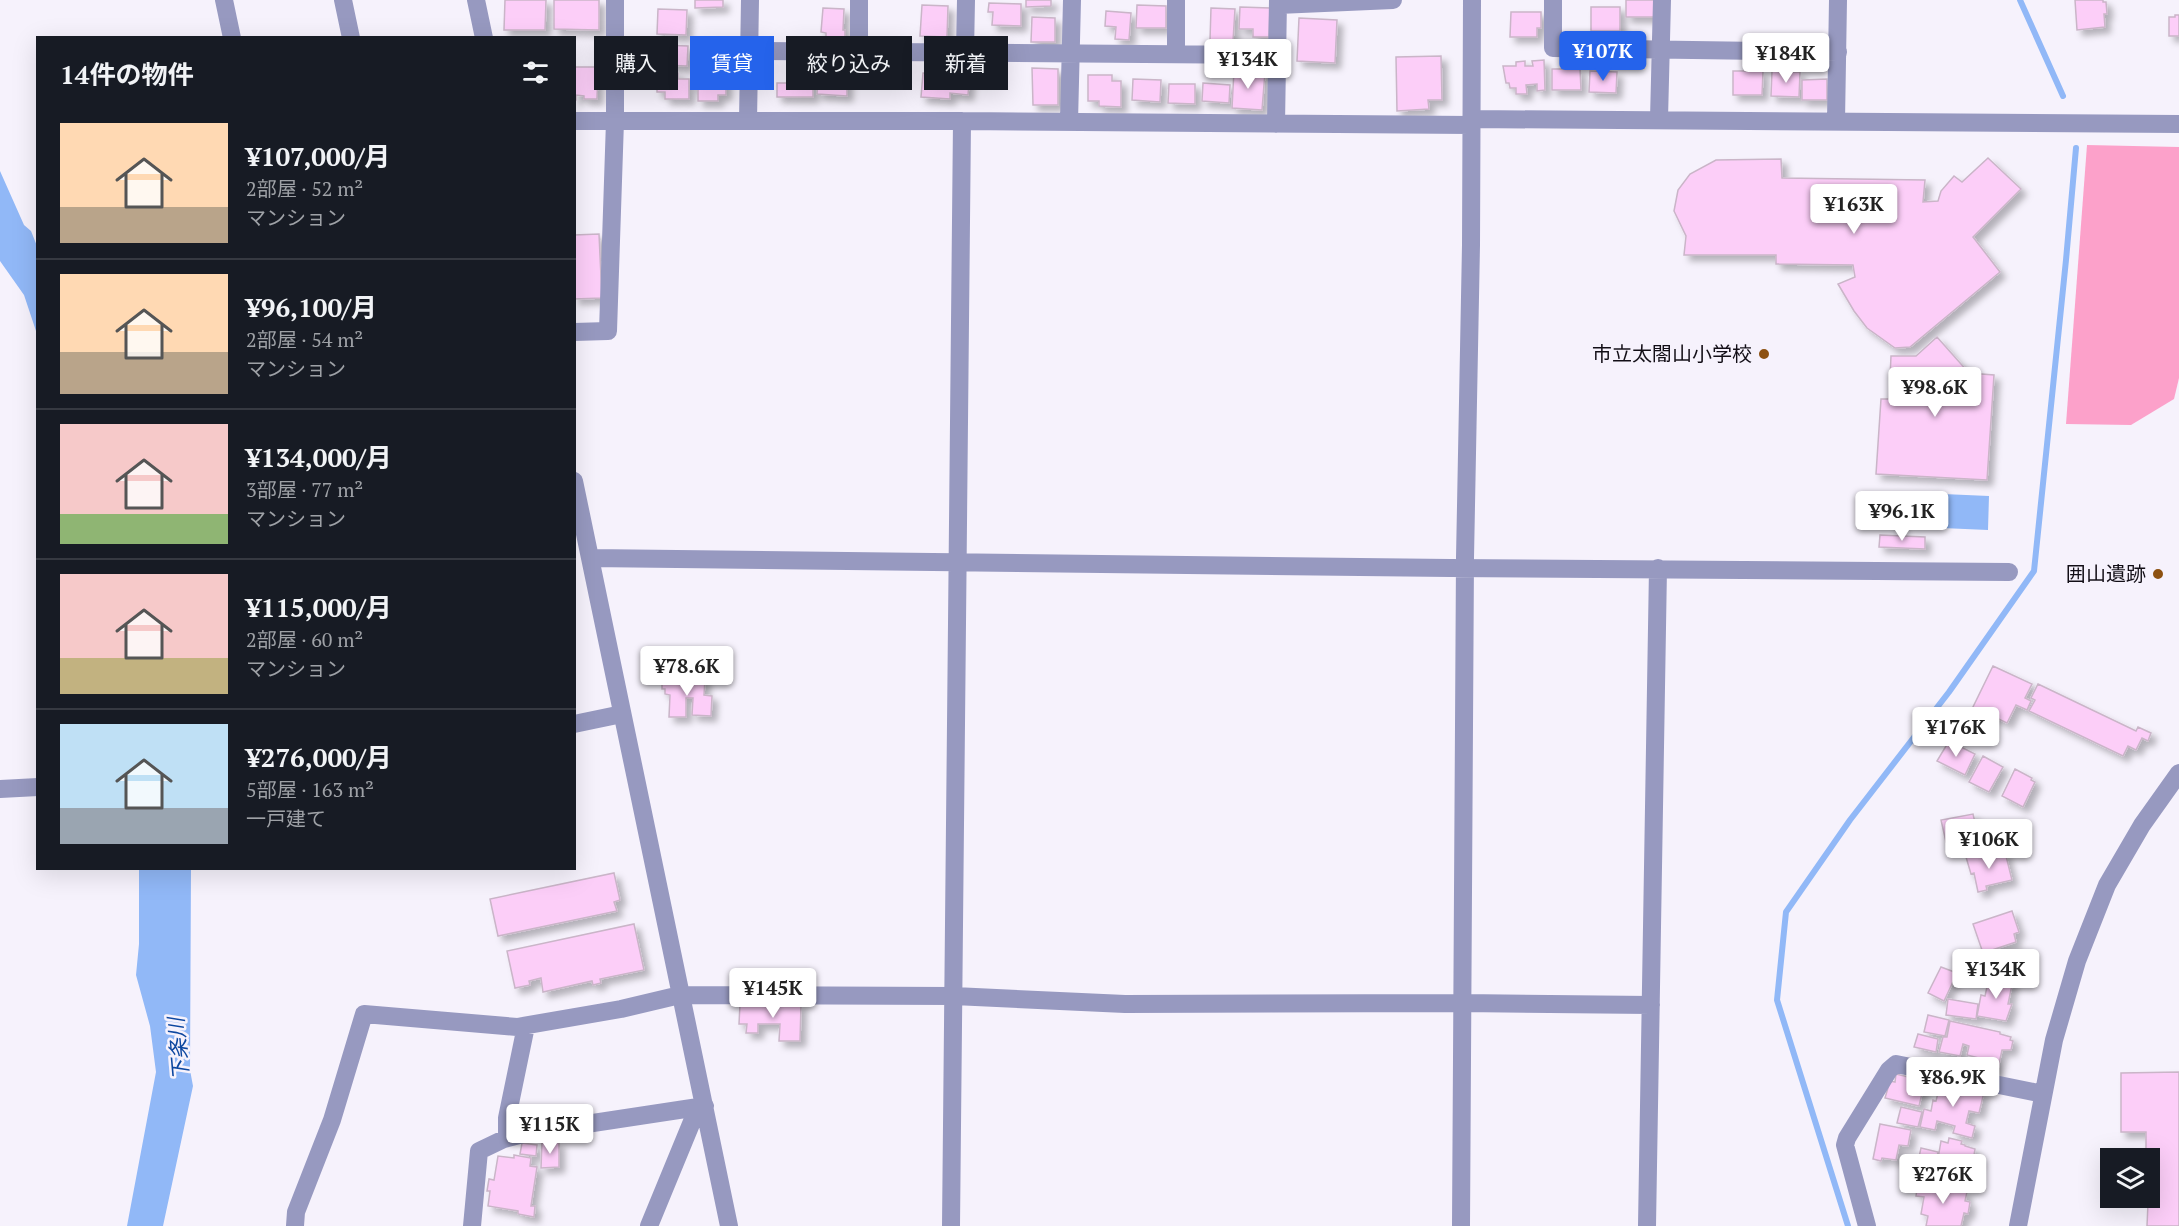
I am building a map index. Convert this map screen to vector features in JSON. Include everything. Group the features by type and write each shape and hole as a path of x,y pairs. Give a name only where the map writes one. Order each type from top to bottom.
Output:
{"street":[{"path":"224,0 231,36"},
{"path":"343,0 351,36"},
{"path":"476,0 484,36"},
{"path":"576,332 608,331 615,121 615,0"},
{"path":"750,0 750,36"},
{"path":"859,0 859,36"},
{"path":"965,36 966,0"},
{"path":"1069,122 1072,0"},
{"path":"1176,0 1176,54"},
{"path":"1276,124 1278,3 1393,0"},
{"path":"1461,1226 1465,568 1472,245 1473,0"},
{"path":"1552,0 1553,48 1838,52"},
{"path":"1659,119 1662,0"},
{"path":"1836,121 1838,0"},
{"path":"1008,52 1277,55"},
{"path":"748,121 749,90"},
{"path":"576,121 1276,124 1659,119 2179,124"},
{"path":"951,1226 962,121"},
{"path":"576,491 701,1106 729,1226"},
{"path":"590,558 2009,572"},
{"path":"1647,1226 1658,568"},
{"path":"576,724 622,714"},
{"path":"2018,1226 2054,1040 2074,972 2107,885 2142,825 2179,773"},
{"path":"0,789 36,787"},
{"path":"295,1226 296,1212 332,1120 364,1014 517,1027 621,1009 680,995 954,996 1125,1004 1651,1005"},
{"path":"507,1137 507,1118 526,1026"},
{"path":"1867,1226 1845,1144 1889,1070 1896,1064 2043,1094"},
{"path":"472,1226 479,1151 507,1137 701,1106"},
{"path":"649,1226 701,1106"}],"shaded area":[{"path":"2087,145 2179,147 2179,378 2174,399 2131,425 2066,424"}],"water":[{"path":"0,171 24,225 31,231 36,244 36,331 24,295 0,261"},
{"path":"1920,493 1989,496 1988,530 1919,527"},
{"path":"1887,497 1908,499 1905,530 1885,529"},
{"name":"下条川","path":"139,870 191,870 190,1070 193,1086 163,1226 127,1226 156,1072 150,1026 136,975 139,944"}],"building":[{"path":"505,0 546,0 545,30 504,30"},
{"path":"554,0 599,0 599,30 554,29"},
{"path":"695,0 723,0 723,7 695,8"},
{"path":"1026,0 1051,0 1051,6 1026,7"},
{"path":"1626,0 1656,0 1656,17 1626,17"},
{"path":"2075,0 2103,0 2106,2 2105,27 2077,30"},
{"path":"989,3 1021,4 1021,26 992,25 993,12 988,12"},
{"path":"922,5 948,6 947,36 920,36"},
{"path":"1137,5 1166,6 1166,28 1136,28"},
{"path":"1240,7 1270,8 1269,37 1253,37 1253,29 1239,29"},
{"path":"1591,7 1620,7 1620,31 1591,31"},
{"path":"823,8 844,9 845,36 826,36 826,33 821,32"},
{"path":"1211,8 1235,9 1233,41 1210,40"},
{"path":"658,9 687,10 686,35 657,34"},
{"path":"1106,11 1131,13 1129,40 1115,39 1116,27 1105,26"},
{"path":"1511,12 1541,12 1541,28 1537,28 1537,37 1510,37"},
{"path":"2179,15 2179,36 2169,36 2169,17 2175,17"},
{"path":"1032,17 1055,18 1055,42 1031,42"},
{"path":"1299,18 1337,20 1335,63 1297,61"},
{"path":"678,46 688,46 687,66 678,66"},
{"path":"1441,56 1442,100 1428,100 1429,109 1397,111 1396,57"},
{"path":"1544,60 1545,90 1537,91 1537,84 1526,85 1527,94 1516,94 1516,88 1510,88 1509,83 1506,83 1503,66 1516,66 1516,62 1525,61 1525,66 1533,66 1532,61"},
{"path":"576,67 594,67 594,90 597,90 597,99 584,99 584,96 576,95"},
{"path":"1032,68 1058,69 1058,105 1033,105"},
{"path":"1552,69 1580,69 1581,90 1552,90"},
{"path":"1234,70 1265,72 1262,110 1232,108"},
{"path":"1590,71 1617,72 1616,93 1589,92"},
{"path":"1733,71 1763,71 1762,95 1733,95"},
{"path":"1772,71 1800,72 1799,97 1771,96"},
{"path":"923,73 924,90 968,90 968,95 950,93 950,99 921,97"},
{"path":"1088,75 1112,75 1112,81 1121,81 1121,107 1099,106 1099,101 1088,101"},
{"path":"678,79 689,79 689,99 665,99 665,92 657,92 657,90 678,90"},
{"path":"1133,79 1161,80 1160,102 1132,100"},
{"path":"1827,79 1827,100 1802,100 1802,80"},
{"path":"777,83 786,83 786,90 813,90 813,97 777,97"},
{"path":"1203,83 1230,85 1229,103 1202,101"},
{"path":"1169,84 1195,84 1195,104 1168,103"},
{"path":"698,90 726,90 726,95 718,95 718,101 698,101"},
{"path":"817,90 847,90 847,96 817,94"},
{"path":"1988,158 2021,189 1973,237 2000,272 1910,347 1895,348 1867,328 1854,311 1838,284 1855,277 1853,265 1776,264 1776,255 1684,255 1686,236 1674,211 1678,190 1690,174 1716,160 1781,159 1782,178 1925,180 1923,202 1938,201 1941,191 1954,176 1962,182"},
{"path":"599,234 602,298 576,299 576,235"},
{"path":"1937,337 1969,373 1994,375 1987,480 1876,474 1881,399 1889,399 1891,356 1916,356"},
{"path":"1880,535 1925,537 1925,549 1879,547"},
{"path":"1993,666 2032,684 2025,698 2031,701 2027,710 2016,705 2007,723 1973,707"},
{"path":"662,677 676,677 676,683 687,683 688,677 705,678 704,695 712,696 711,716 692,715 693,698 686,698 686,717 669,717 670,695 665,694 665,689 662,689"},
{"path":"2038,684 2136,731 2138,727 2151,733 2148,741 2142,738 2136,750 2128,746 2123,756 2029,711 2035,700 2031,698"},
{"path":"1949,741 1975,754 1965,775 1937,761"},
{"path":"1983,756 2003,767 1989,792 1969,782"},
{"path":"2015,769 2035,782 2023,807 2002,796"},
{"path":"1973,814 1978,835 1946,842 1941,820"},
{"path":"2005,852 2012,880 1986,886 1987,890 1978,892 1974,873 1971,874 1966,857 1982,853 1983,858"},
{"path":"614,873 620,900 614,902 617,911 498,936 490,899"},
{"path":"2012,911 2019,932 2014,934 2016,942 1983,953 1973,924"},
{"path":"634,924 644,970 600,979 601,983 593,985 592,981 543,992 541,978 529,981 530,985 515,988 507,951"},
{"path":"1941,967 1957,973 1944,1001 1928,993"},
{"path":"1989,978 2001,981 2002,978 2013,980 2008,1004 2012,1004 2006,1021 1977,1016 1981,995 1985,996"},
{"path":"1948,999 1978,1004 1976,1019 1946,1015"},
{"path":"740,1004 801,1004 800,1041 779,1041 780,1024 758,1024 758,1033 746,1033 747,1024 739,1024"},
{"path":"1928,1015 1949,1020 1945,1036 1924,1032"},
{"path":"1950,1021 2000,1032 2000,1034 2011,1037 2010,1040 2013,1041 2011,1050 2002,1050 1997,1073 1977,1069 1979,1058 1967,1055 1969,1046 1963,1044 1960,1056 1939,1052 1943,1037 1947,1037"},
{"path":"1918,1034 1938,1039 1936,1052 1914,1047"},
{"path":"2179,1072 2179,1226 2147,1226 2148,1208 2160,1208 2160,1148 2146,1148 2146,1132 2121,1132 2121,1073"},
{"path":"1896,1074 1925,1081 1919,1106 1885,1098 1890,1081 1895,1082"},
{"path":"1937,1081 1984,1092 1979,1113 1969,1111 1966,1123 1975,1126 1972,1138 1953,1133 1955,1126 1937,1121 1935,1130 1920,1127 1924,1109 1931,1111 1933,1100 1936,1101 1939,1089 1936,1088"},
{"path":"1901,1107 1922,1112 1918,1127 1897,1123"},
{"path":"1880,1124 1911,1130 1908,1146 1899,1145 1896,1160 1873,1159"},
{"path":"1949,1138 1962,1141 1961,1144 1975,1149 1974,1155 1978,1156 1976,1165 1968,1164 1966,1172 1957,1170 1955,1181 1935,1176 1941,1141 1948,1143"},
{"path":"542,1142 559,1142 559,1167 541,1168"},
{"path":"522,1143 537,1145 536,1156 520,1154"},
{"path":"1921,1148 1938,1152 1933,1175 1918,1172"},
{"path":"514,1155 531,1158 530,1166 537,1167 531,1206 535,1206 534,1217 518,1214 518,1211 488,1206 489,1179 494,1180 498,1156 514,1158"},
{"path":"1918,1182 1967,1192 1965,1201 1970,1202 1968,1214 1964,1213 1961,1226 1926,1226 1928,1216 1921,1214 1924,1197 1916,1196"}],"waterway":[{"path":"2020,0 2063,96"},
{"path":"1848,1226 1777,1000 1786,912 1850,820 1949,692 2034,571 2076,148"}],"place":[{"name":"市立太閤山小学校","path":"1764,354"},
{"name":"囲山遺跡","path":"2158,574"}]}
